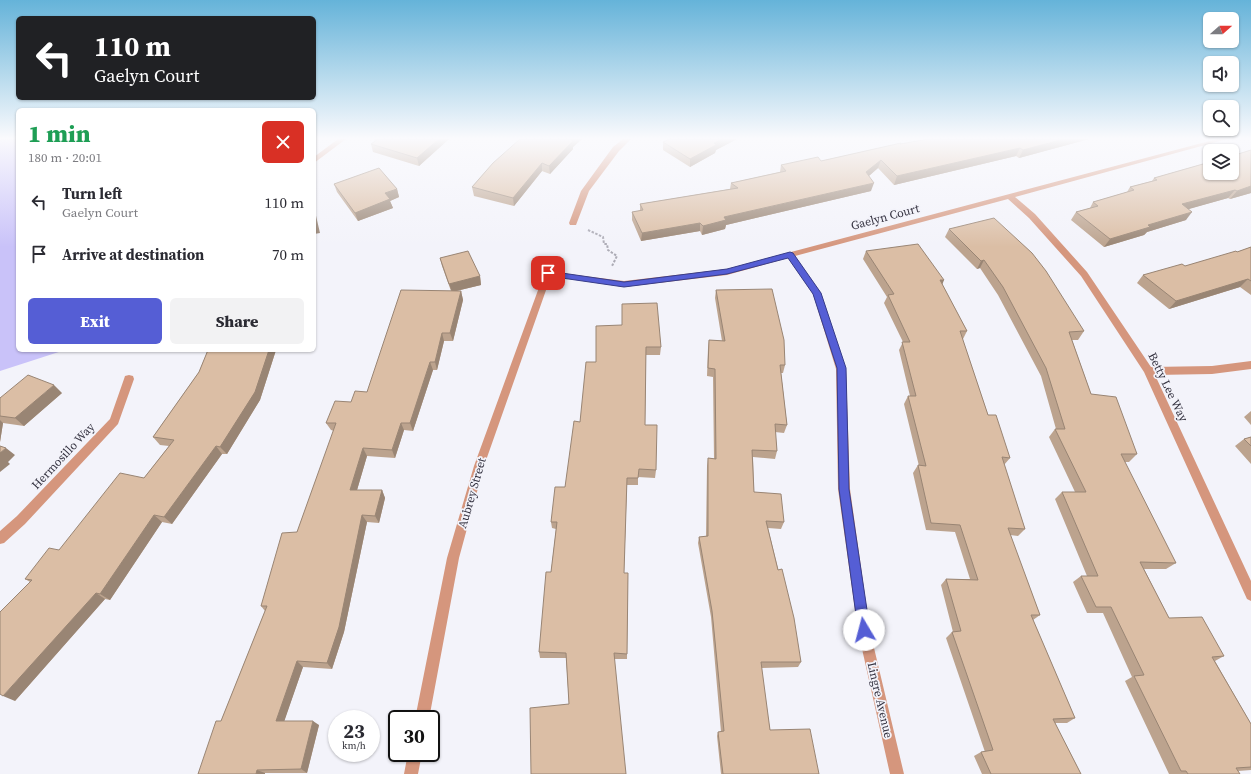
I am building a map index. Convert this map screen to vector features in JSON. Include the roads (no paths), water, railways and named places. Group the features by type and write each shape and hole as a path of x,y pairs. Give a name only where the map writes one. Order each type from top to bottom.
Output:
{"street":[{"path":"573,223 585,191 597,175"},
{"name":"Gaelyn Court","path":"548,273 624,284 727,272 1087,175"},
{"name":"Betty Lee Way","path":"1010,196 1032,216 1084,274 1148,370 1251,595"},
{"name":"Lingre Avenue","path":"790,255 817,293 841,368 844,489 864,630 897,774"},
{"name":"Aubrey Street","path":"424,710 453,558 476,474 548,273"},
{"path":"1148,370 1212,370 1251,365"},
{"name":"Hermosillo Way","path":"0,539 22,520 114,421 129,379"},
{"path":"411,774 413,762"}]}
